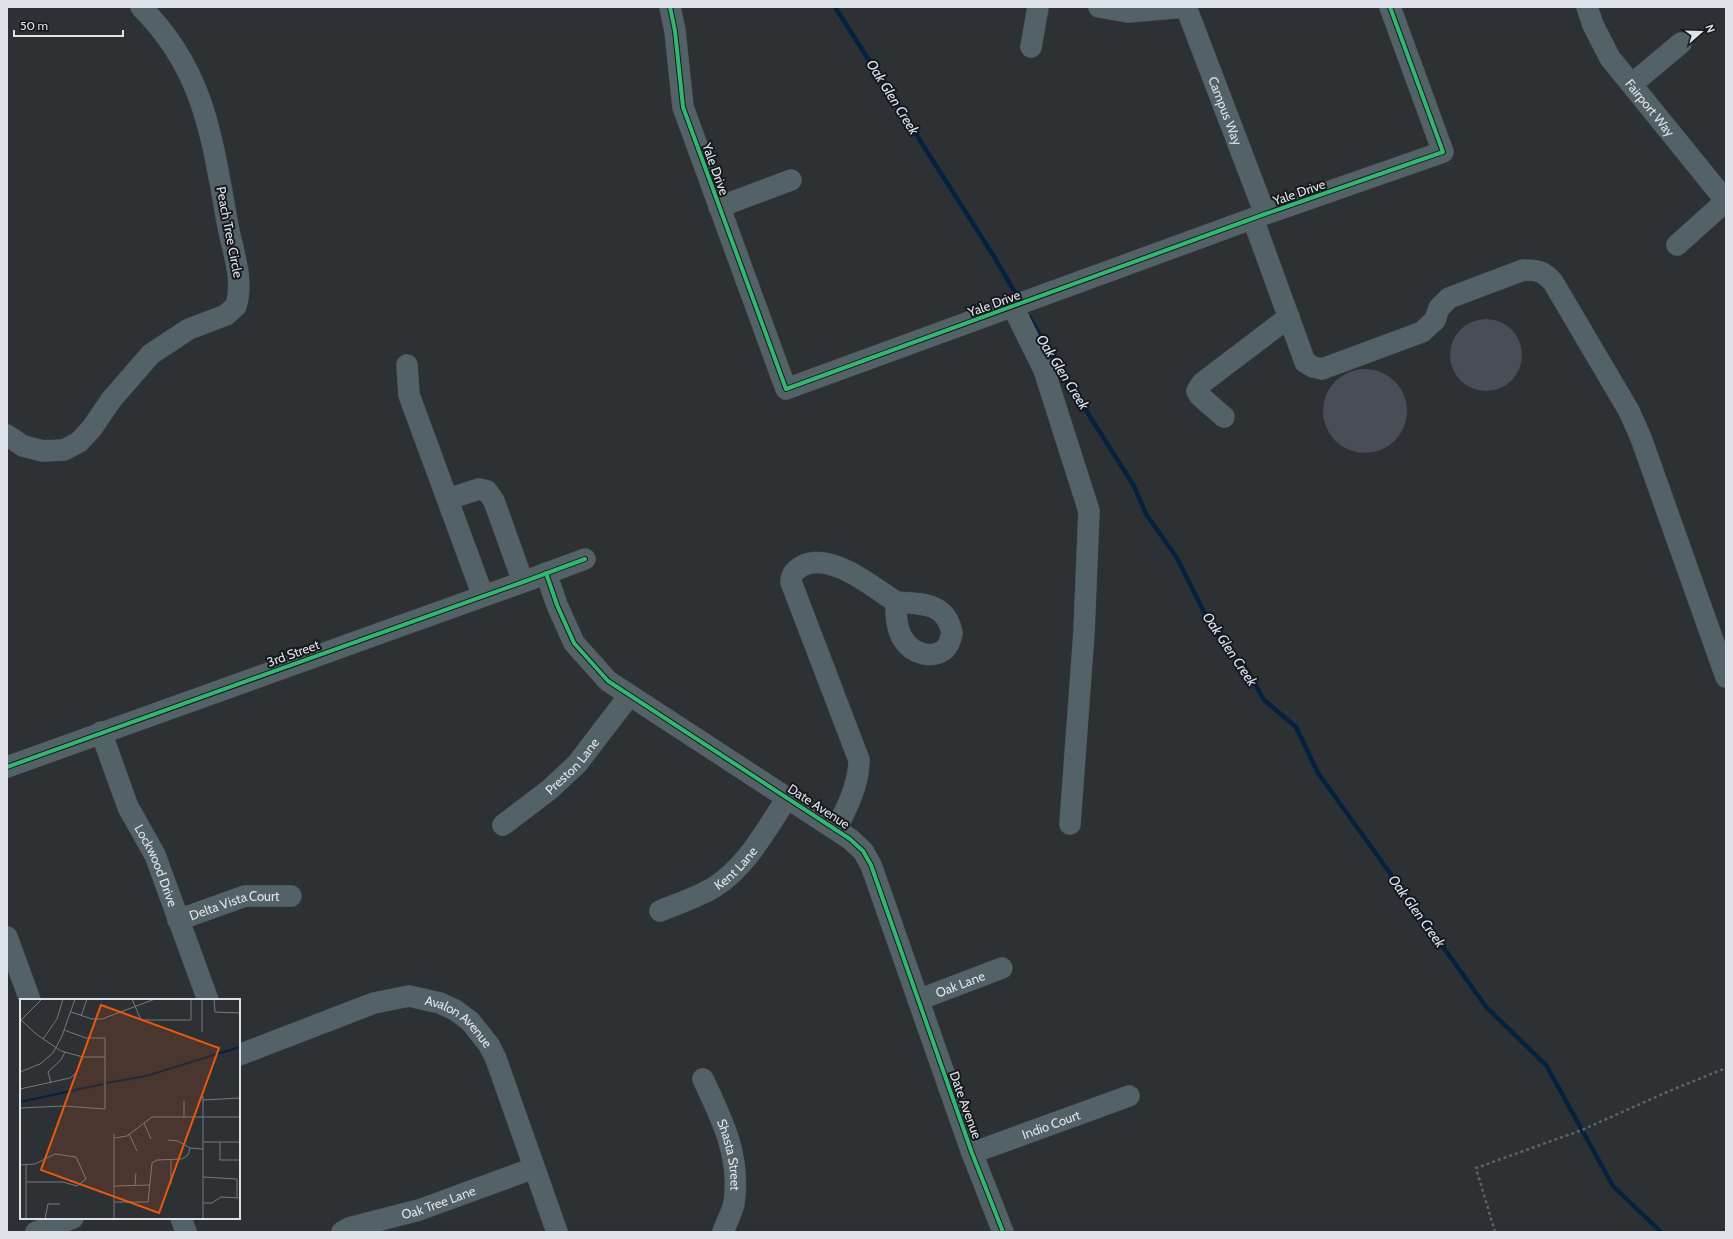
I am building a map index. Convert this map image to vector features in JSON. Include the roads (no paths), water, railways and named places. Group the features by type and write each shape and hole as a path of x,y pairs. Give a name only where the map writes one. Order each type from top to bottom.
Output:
{"street":[{"name":"Peach Tree Circle","path":"7,435 23,446 43,451 64,450 79,442 92,428 111,400 151,354 189,328 226,314 236,306 240,284 237,265 231,242 211,136 201,98 189,73 169,41 152,18 141,7"},
{"name":"Yale Drive","path":"670,7 675,31 683,107 786,390 1259,216 1442,152 1390,7"},
{"path":"1031,47 1038,7"},
{"path":"1099,7 1128,12 1186,7"},
{"name":"Campus Way","path":"1186,7 1259,216 1289,317 1305,362 1313,367 1322,369 1422,332 1435,320 1439,308 1449,298 1522,270 1544,272 1553,282 1629,411 1641,438 1726,677"},
{"name":"Fairport Way","path":"1587,7 1593,25 1610,58 1726,201"},
{"path":"1632,84 1681,43"},
{"path":"719,207 791,180"},
{"path":"1677,245 1726,201"},
{"path":"1013,307 1044,370 1088,511 1084,632 1070,824"},
{"path":"1224,417 1200,396 1198,391 1202,383 1289,317"},
{"path":"408,365 409,395 483,596"},
{"path":"448,499 479,490 487,491 494,501 523,582"},
{"name":"3rd Street","path":"7,767 101,732 523,582 585,558"},
{"path":"836,829 846,808 858,774 858,760 791,582 791,577 794,571 806,563 815,561 828,563 839,567 896,602"},
{"name":"Date Avenue","path":"546,573 557,605 574,642 608,681 836,829 863,850 871,865 972,1152 1003,1232"},
{"name":"Preston Lane","path":"503,825 549,790 577,764 629,696"},
{"name":"Lockwood Drive","path":"101,732 128,807 155,855 208,999"},
{"name":"Kent Lane","path":"660,911 717,886 751,852 787,798"},
{"name":"Delta Vista Court","path":"178,920 245,896 291,896"},
{"path":"7,937 30,999"},
{"name":"Oak Lane","path":"918,1000 1002,968"},
{"name":"Avalon Avenue","path":"240,1055 374,1003 409,996 440,1003 455,1010 470,1021 489,1045 496,1059 557,1232"},
{"name":"Shasta Street","path":"703,1079 719,1112 735,1159 734,1204 723,1232"},
{"name":"Indio Court","path":"972,1152 1129,1096"},
{"name":"Oak Tree Lane","path":"342,1232 349,1228 419,1210 534,1168"},
{"path":"36,1232 70,1219"},
{"path":"181,1219 186,1232"}],"waterway":[{"name":"Oak Glen Creek","path":"835,7 993,255 1019,299"},
{"name":"Oak Glen Creek","path":"1029,317 1056,363 1134,486 1146,514 1177,558 1209,622 1229,651 1246,668 1264,700 1296,727 1318,773 1487,1008 1546,1065 1613,1186 1661,1232"}]}
